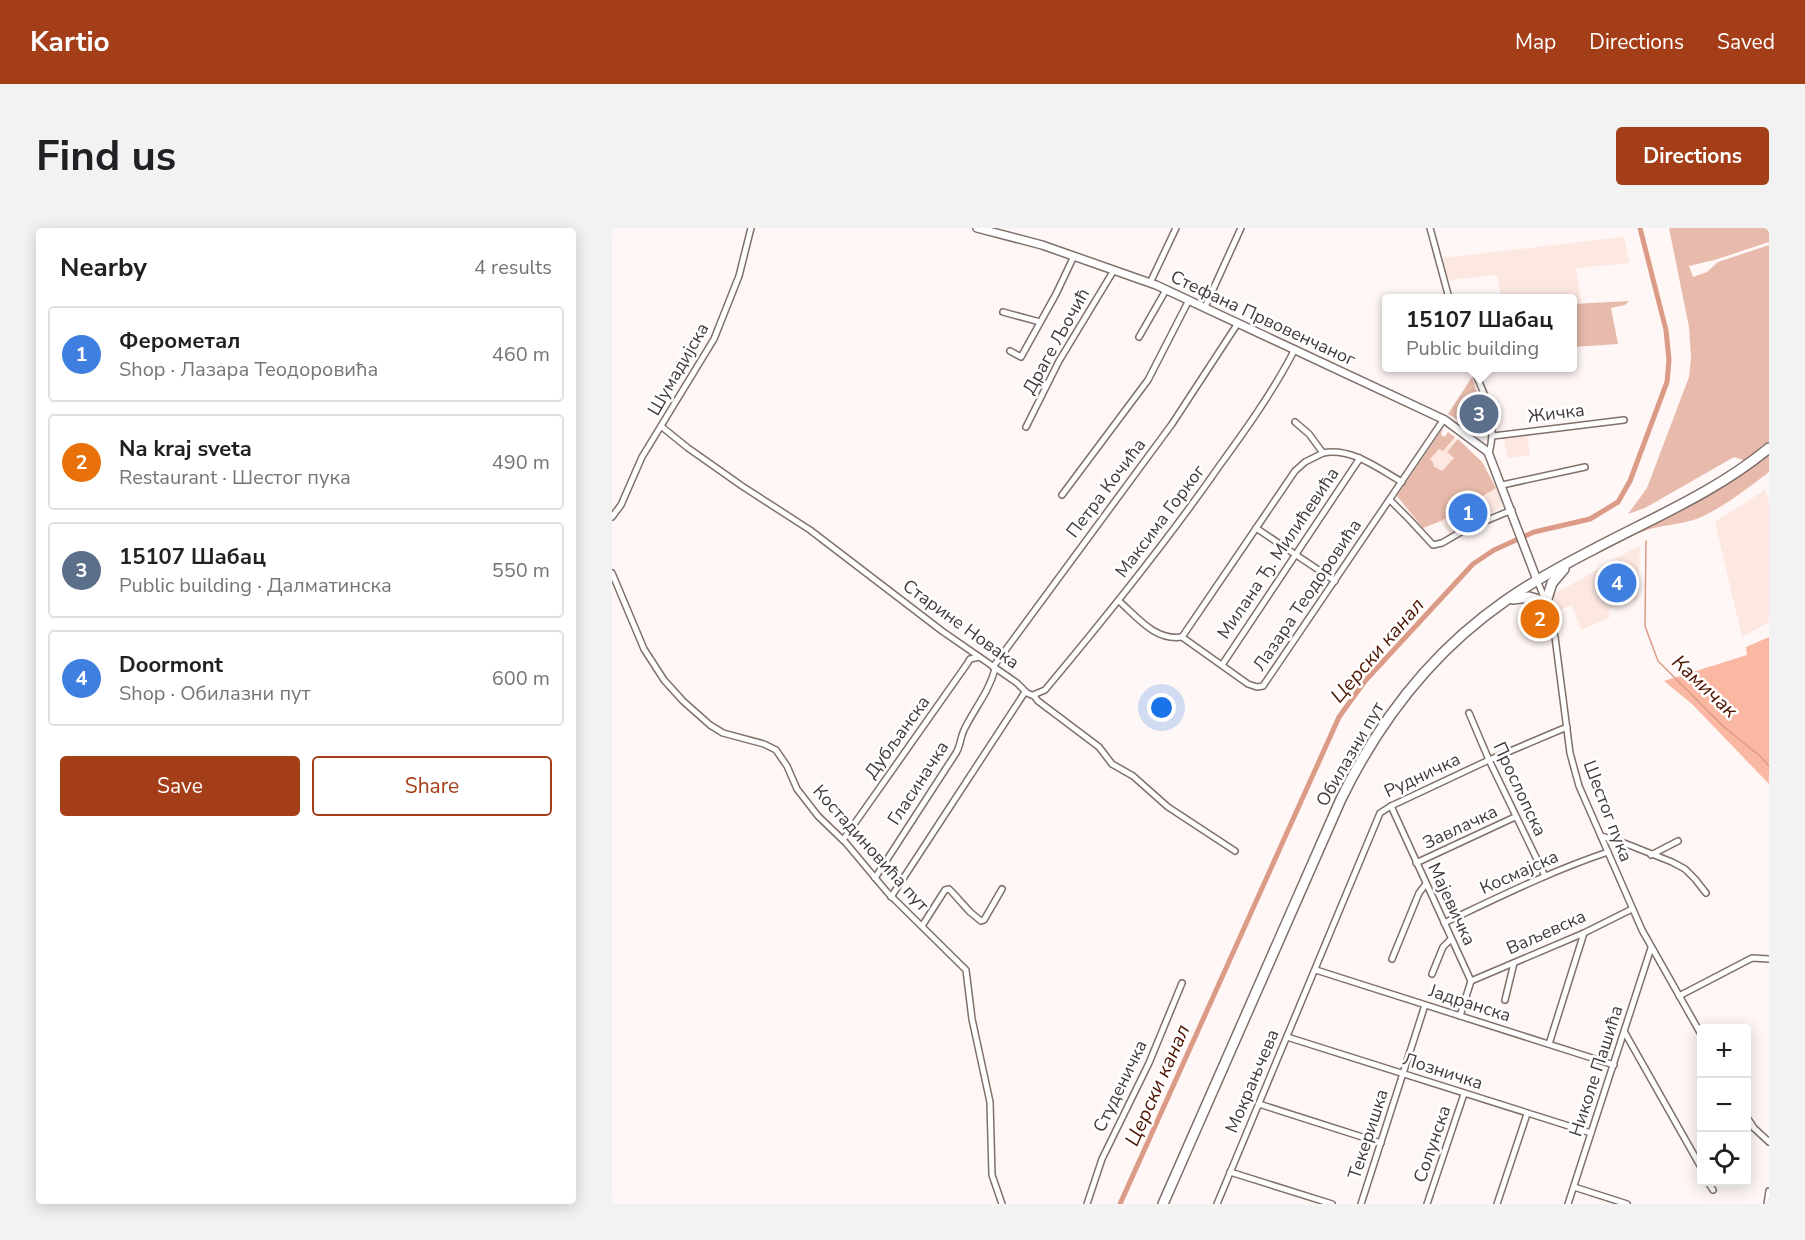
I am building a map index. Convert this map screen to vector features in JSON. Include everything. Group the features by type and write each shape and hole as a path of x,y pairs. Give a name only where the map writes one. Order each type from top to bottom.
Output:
{"main road":[{"name":"Обилазни пут","path":"1163,1204 1323,839 1366,752 1393,711 1427,669 1470,628 1504,601 1537,580 1709,490 1741,470 1769,448"},
{"path":"1504,601 1523,596 1546,602 1552,583 1567,564"}],"street":[{"name":"Шумадијска","path":"612,517 621,505 642,458 714,339 739,276 751,228"},
{"name":"Стефана Првовенчаног","path":"977,228 1074,256 1166,290 1444,419 1489,454 1537,580"},
{"path":"1150,284 1176,228"},
{"path":"1205,307 1241,228"},
{"path":"1430,228 1448,294"},
{"path":"1010,351 1021,357 1074,256"},
{"name":"Драге Љочић","path":"1026,427 1055,369 1114,270"},
{"path":"1139,337 1166,290"},
{"path":"1062,495 1148,380 1188,300"},
{"path":"1003,312 1040,322"},
{"name":"Петра Кочића","path":"994,668 1172,424 1238,323"},
{"name":"Максима Горког","path":"1032,695 1045,690 1178,526 1274,385 1295,349"},
{"path":"1475,372 1493,423 1489,454"},
{"name":"Лазара Теодоровића","path":"1182,637 1248,684 1263,686 1444,419"},
{"name":"Жичка","path":"1493,436 1624,420"},
{"path":"1295,422 1309,434 1323,453"},
{"name":"Старине Новака","path":"662,426 724,474 810,530 1017,683 1025,692 1099,747 1112,764 1133,776 1168,807 1235,851"},
{"path":"1119,601 1160,635 1170,638 1182,637 1256,528 1301,465 1309,459 1323,453 1336,452 1360,459 1402,482"},
{"name":"Милана Ђ. Милићевића","path":"1222,665 1360,459"},
{"path":"1502,485 1585,467"},
{"path":"1390,500 1433,545 1442,543 1473,525 1512,510"},
{"path":"1256,528 1335,581"},
{"name":"Костадиновића пут","path":"612,573 644,649 664,680 691,709 710,725 723,733 764,744 776,750 804,799 829,828 843,840 891,897 966,970 972,1019 990,1102 992,1175 1002,1204"},
{"name":"Шестог пука","path":"1537,580 1546,602 1555,637 1574,771 1632,909 1651,948 1697,1029"},
{"name":"Дубљанска","path":"843,840 970,659 979,657"},
{"name":"Гласиначка","path":"875,878 956,753 961,744 963,732 985,695 994,668"},
{"path":"891,897 1025,692"},
{"name":"Прослопска","path":"1469,713 1515,817 1545,876"},
{"name":"Рудничка","path":"1316,970 1380,813 1390,806 1489,760 1567,727"},
{"name":"Мајевичка","path":"1390,806 1471,981"},
{"name":"Завлачка","path":"1416,863 1515,817"},
{"path":"1601,836 1663,858 1684,869 1706,893"},
{"path":"1651,855 1678,841"},
{"name":"Космајска","path":"1444,923 1579,861 1608,852"},
{"path":"1392,959 1419,893 1426,884"},
{"path":"922,926 945,890 952,892 981,921 984,920 1002,889"},
{"name":"Ваљевска","path":"1471,981 1584,933 1632,909"},
{"path":"1549,1044 1584,933"},
{"path":"1432,974 1443,947 1451,939"},
{"name":"Николе Пашића","path":"1568,1204 1651,948"},
{"path":"1679,996 1752,958 1769,959"},
{"path":"1505,1000 1514,963"},
{"name":"Јадранска","path":"1316,970 1614,1065"},
{"name":"Мокрањчева","path":"1217,1204 1316,970"},
{"path":"1460,1016 1471,981"},
{"name":"Студеничка","path":"1087,1204 1102,1159 1149,1063 1182,983"},
{"name":"Текеришка","path":"1361,1204 1425,1005"},
{"path":"1625,1033 1697,1162"},
{"name":"Лозничка","path":"1287,1037 1591,1133"},
{"name":"Солунска","path":"1427,1204 1464,1094"},
{"path":"1259,1104 1381,1143"},
{"path":"1497,1204 1527,1114"},
{"path":"1751,1124 1769,1142"},
{"path":"1230,1172 1332,1204"},
{"path":"1710,1186 1713,1190"},
{"path":"1574,1187 1627,1204"},
{"path":"1767,1204 1769,1191"}],"shaded area":[{"path":"1669,228 1769,228 1769,242 1689,266 1693,277 1707,272 1718,262 1769,245 1769,443 1746,461 1734,457 1645,508 1628,514 1647,488 1689,377 1691,358 1689,327"},
{"path":"1624,237 1630,263 1576,268 1581,303 1577,303 1577,294 1500,294 1497,275 1447,280 1440,258"},
{"path":"1629,301 1625,305 1611,308 1618,344 1577,347 1577,304"},
{"path":"1472,377 1478,396 1469,400 1475,415 1460,421 1448,414"},
{"path":"1443,428 1441,434 1445,437 1448,432 1482,462 1497,488 1503,507 1450,535 1440,520 1423,528 1397,496"},
{"path":"1443,428 1441,435 1445,437 1448,432 1455,437 1443,451 1439,449 1430,459 1433,466 1442,471 1454,458 1447,452 1458,439 1482,462 1496,488 1441,521 1423,528 1397,496"},
{"path":"1527,435 1530,455 1507,458 1504,438"},
{"path":"1769,452 1769,472 1727,503 1699,518 1643,531 1636,535"},
{"path":"1765,490 1769,501 1769,622 1742,637 1715,522"},
{"path":"1640,545 1638,599 1608,610 1610,617 1581,630 1572,605 1555,612 1551,596"},
{"path":"1769,637 1769,784 1692,704 1664,681 1747,655 1746,647"}],"waterway":[{"name":"Церски канал","path":"1120,1204 1339,717 1365,681 1473,564 1494,550 1534,532 1590,519 1618,502 1630,481 1667,382 1669,360 1666,330 1640,228"},
{"name":"Камичак","path":"1646,541 1645,626 1658,661 1724,727 1769,766"}],"place":[{"name":"15107 Шабац","path":"1479,414"},
{"name":"Ферометал","path":"1468,513"},
{"name":"Doormont","path":"1617,583"},
{"name":"Na kraj sveta","path":"1540,619"}]}
